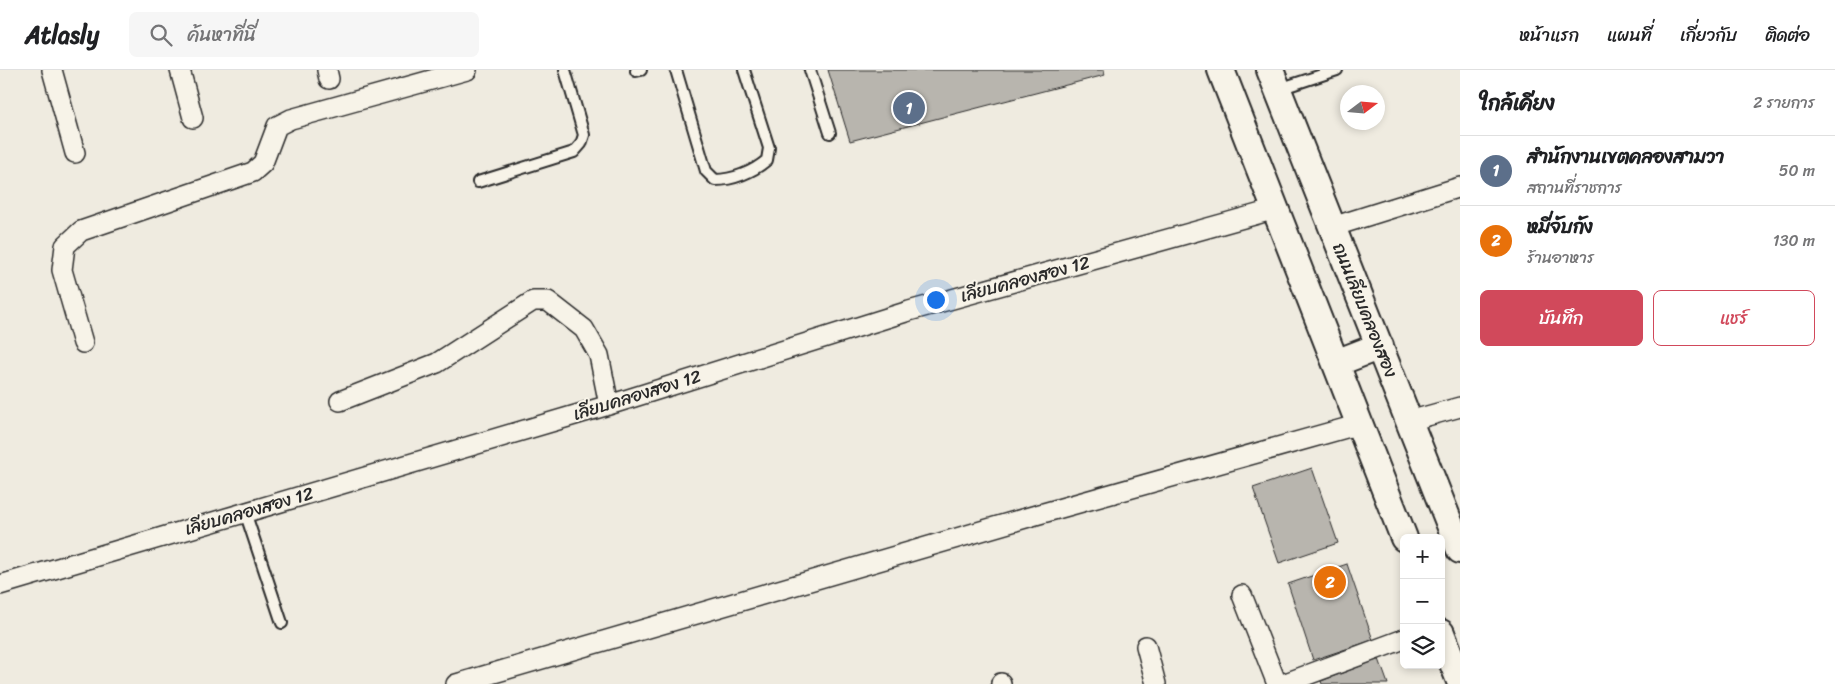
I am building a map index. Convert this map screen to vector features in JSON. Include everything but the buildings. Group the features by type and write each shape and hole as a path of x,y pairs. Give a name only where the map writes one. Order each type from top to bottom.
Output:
{"main road":[{"path":"1221,70 1402,534"},
{"name":"ถนนเลียบคลองสอง","path":"1274,80 1460,550"},
{"path":"1336,363 1380,346"},
{"path":"1445,643 1460,681"}],"street":[{"path":"52,70 75,153"},
{"path":"180,70 193,118"},
{"path":"83,342 62,270 65,246 81,231 252,172 264,163 278,126 291,119 467,70"},
{"path":"1332,227 1460,187"},
{"name":"เลียบคลองสอง 12","path":"0,585 609,405 909,311 1276,209"},
{"path":"340,401 437,363 533,301 548,301 584,328 599,355 609,405"},
{"path":"1409,421 1460,407"},
{"path":"456,684 1036,515 1360,424"},
{"path":"1242,595 1277,684"},
{"path":"1283,684 1400,640"},
{"path":"1146,646 1156,684"}],"lane":[{"path":"478,182 574,152 581,144 584,135 565,70"},
{"path":"676,70 706,170 715,180 724,180 757,168 767,160 769,148 744,70"},
{"path":"810,70 830,133"},
{"path":"1274,80 1337,70"},
{"path":"245,512 282,623"}],"place":[{"name":"สำนักงานเขตคลองสามวา","path":"909,108"},
{"name":"หมี่จับกัง","path":"1330,582"}]}
